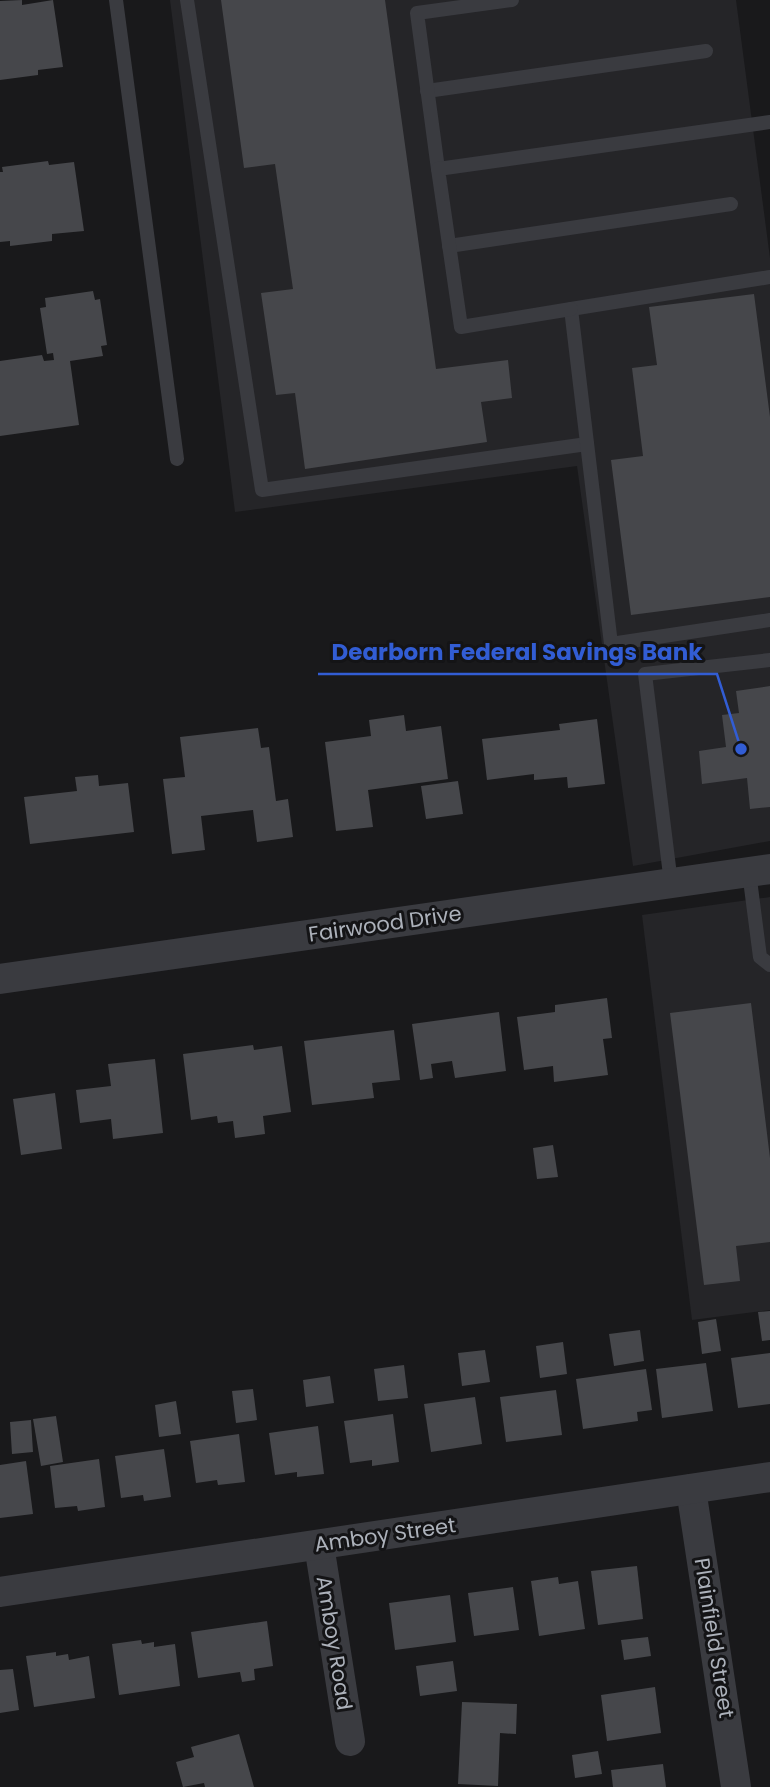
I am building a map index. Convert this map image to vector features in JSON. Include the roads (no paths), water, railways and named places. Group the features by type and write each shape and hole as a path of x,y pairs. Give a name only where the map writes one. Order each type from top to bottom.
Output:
{"street":[{"name":"Fairwood Drive","path":"0,979 760,871"},
{"name":"Amboy Street","path":"0,1592 770,1478"},
{"name":"Plainfield Street","path":"691,1489 736,1787"},
{"name":"Amboy Road","path":"319,1545 350,1741"}],"lane":[{"path":"116,0 177,458"},
{"path":"187,0 262,490 587,444"},
{"path":"512,0 416,7 461,327 770,277"},
{"path":"427,91 706,51"},
{"path":"438,169 770,122"},
{"path":"449,246 731,204"},
{"path":"571,309 611,644 770,621"},
{"path":"671,883 645,674 770,660"},
{"path":"760,871 760,957 770,965"}],"place":[{"name":"Dearborn Federal Savings Bank","path":"741,749"}]}
